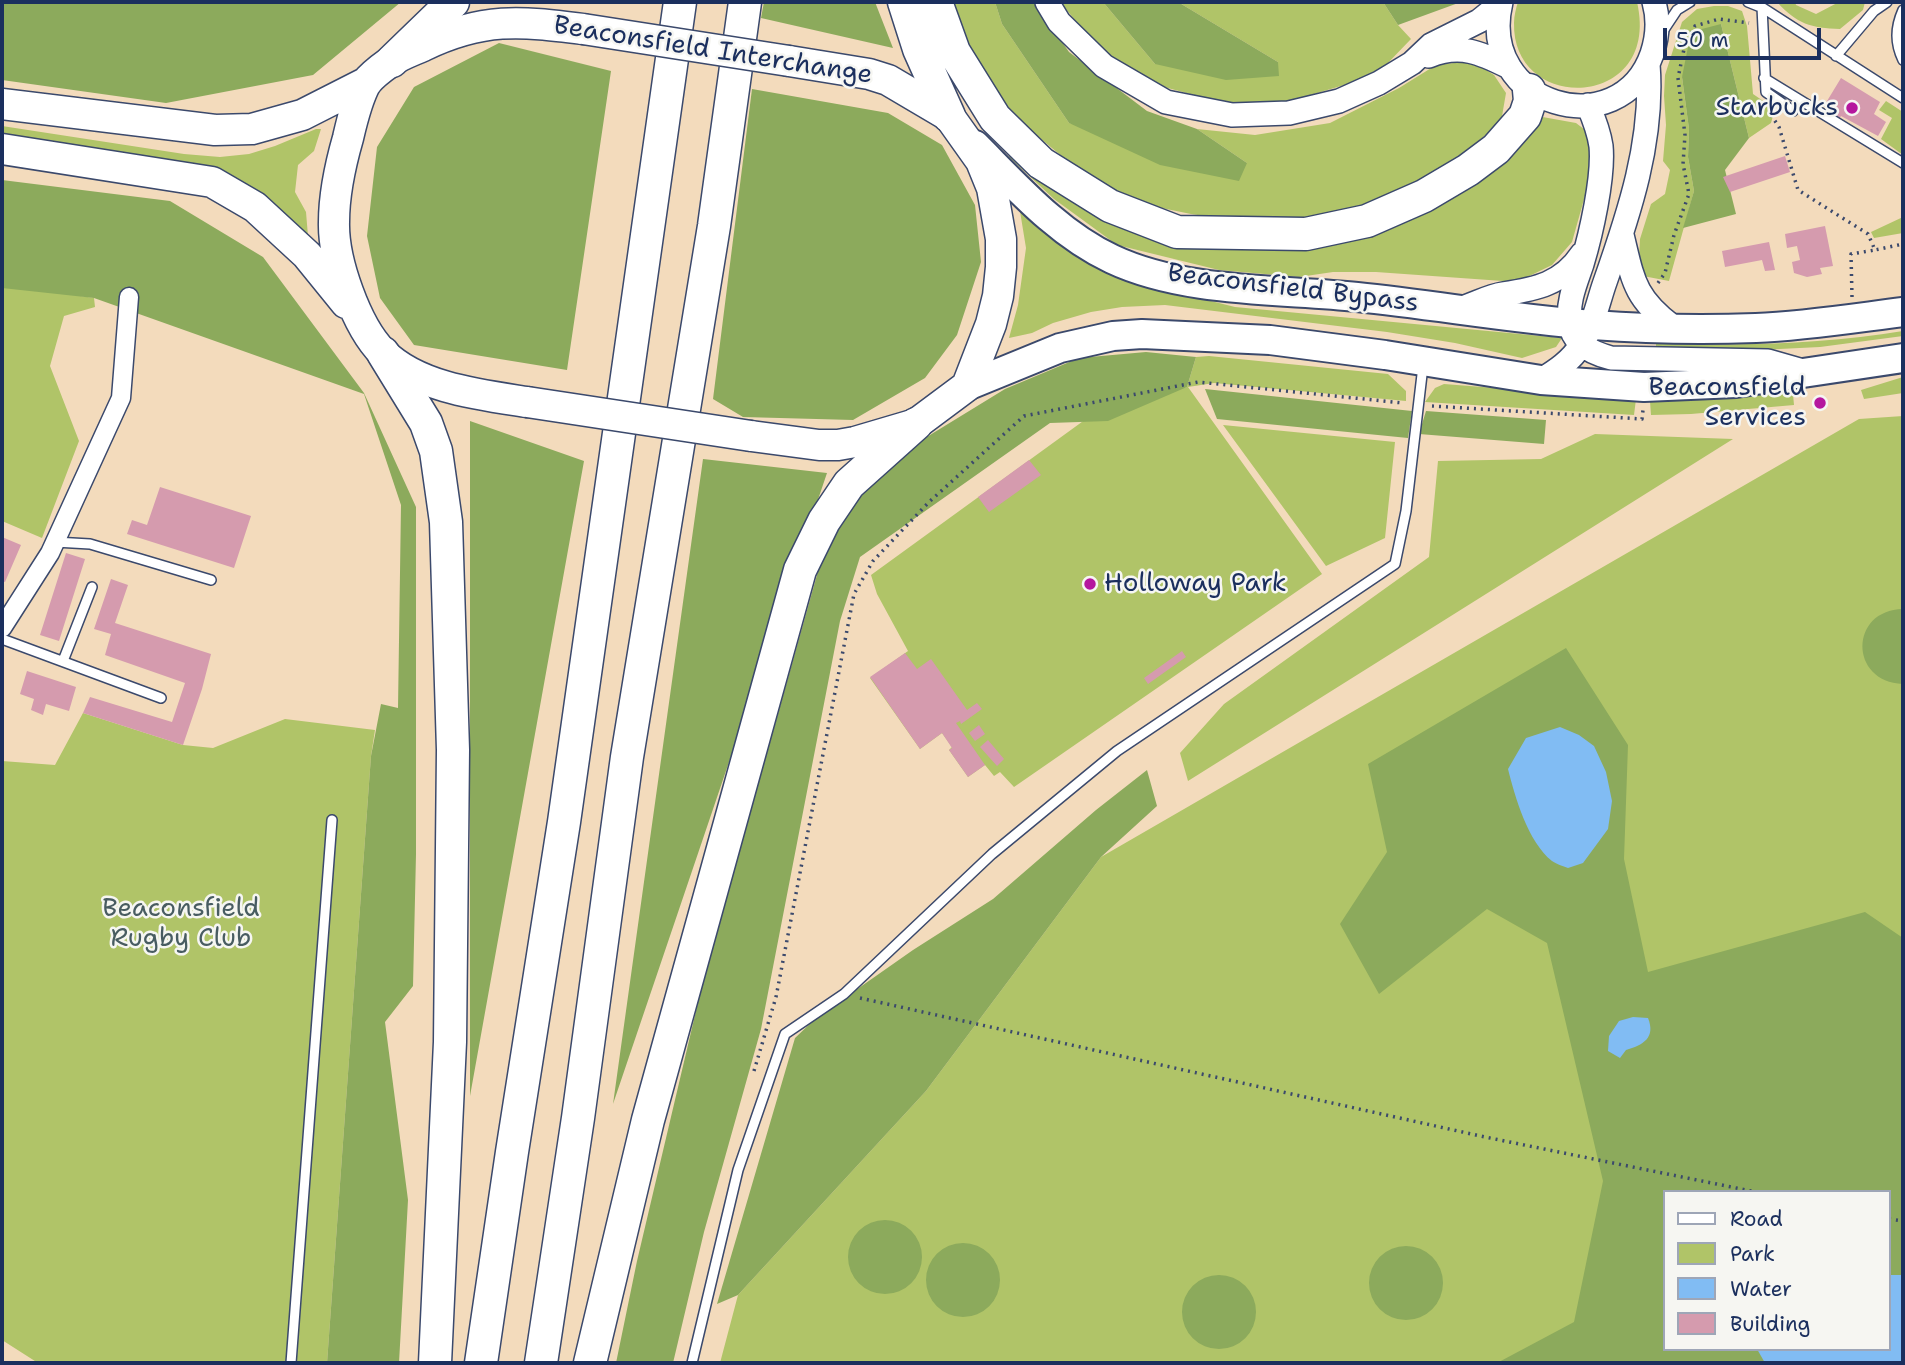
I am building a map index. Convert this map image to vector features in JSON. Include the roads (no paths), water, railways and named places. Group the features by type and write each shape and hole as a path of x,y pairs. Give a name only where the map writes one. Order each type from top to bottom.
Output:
{"highway":[{"path":"392,61 453,2"},
{"path":"481,1363 564,822 680,2"},
{"path":"541,1363 578,1118 627,757 714,226 745,2"},
{"path":"904,2 919,50 954,122"},
{"path":"936,2 954,52 995,118 1041,163 1110,206 1177,232 1306,234 1367,221 1424,196 1468,170 1496,149 1525,116 1531,101 1519,78"},
{"name":"Beaconsfield Interchange","path":"522,22 789,61 869,74 888,80 954,122 981,161 992,188 1001,239 1001,268 991,324 967,386 916,424 866,440 819,445 478,394 437,383 408,370 383,353 357,316 339,259 334,225 336,185 353,119 367,82 392,61 441,37 492,23 522,22"},
{"path":"2,104 215,130 252,129 322,107 367,82"},
{"path":"2,149 212,182 255,206 307,255 357,316"},
{"path":"383,353 426,423 436,451 446,523 453,750 450,1042 435,1363"},
{"path":"590,1363 648,1120 800,570 824,521 849,484 916,424"}],"main road":[{"name":"Beaconsfield Bypass","path":"954,122 1054,221 1112,259 1174,279 1462,309 1581,331 1673,327 1757,328 1903,312"},
{"name":"Beaconsfield Bypass","path":"967,386 1060,348 1114,336 1142,334 1270,340 1541,380 1653,387 1736,383 1903,358"}],"street":[{"path":"1047,2 1059,22 1104,66 1166,102 1232,115 1289,113 1339,101 1379,83 1412,62 1432,45 1479,21 1501,3"},
{"path":"1412,62 1456,49 1482,54 1547,100 1567,105 1588,105 1612,98 1623,91 1633,84 1648,64 1657,41 1658,15 1654,2"},
{"path":"1501,3 1497,25 1500,47 1519,78"},
{"path":"1541,380 1556,371 1581,331 1622,235 1648,131 1651,95 1648,64"},
{"path":"1588,105 1597,125 1601,148 1600,176 1587,245 1570,303 1594,354 1611,358 1768,361 1810,373"},
{"path":"1622,235 1633,282 1639,294 1654,313 1673,327"},
{"path":"1462,309 1501,294 1520,293 1552,282 1575,264 1587,245"},
{"path":"2,628 55,542 121,398 129,298"}],"lane":[{"path":"1657,41 1677,10 1690,2"},
{"path":"1748,2 1761,5 1903,98"},
{"path":"1836,56 1876,6 1887,2"},
{"path":"1761,5 1766,92 1793,111"},
{"path":"1903,10 1896,30 1897,47 1903,60"},
{"path":"1764,78 1903,163"},
{"path":"692,1363 738,1170 785,1034 844,994 992,855 1117,751 1395,564 1406,510 1424,361"},
{"path":"55,542 90,544 211,580"},
{"path":"63,661 92,587"},
{"path":"2,639 161,698"},
{"path":"291,1363 332,820"}],"water":[{"path":"1560,727 1579,735 1594,746 1606,772 1612,801 1608,829 1583,863 1568,868 1552,861 1536,843 1519,805 1508,769 1526,738"},
{"path":"1633,1017 1648,1018 1649,1036 1643,1043 1626,1050 1620,1058 1608,1051 1609,1036 1619,1021"},
{"path":"1891,1275 1903,1275 1903,1363 1765,1363 1758,1351 1891,1351"}],"place":[{"name":"Starbucks","path":"1852,108"},
{"name":"Beaconsfield Services","path":"1820,403"},
{"name":"Holloway Park","path":"1090,584"}],"park label":[{"name":"Beaconsfield Rugby Club","path":"181,924"}]}
